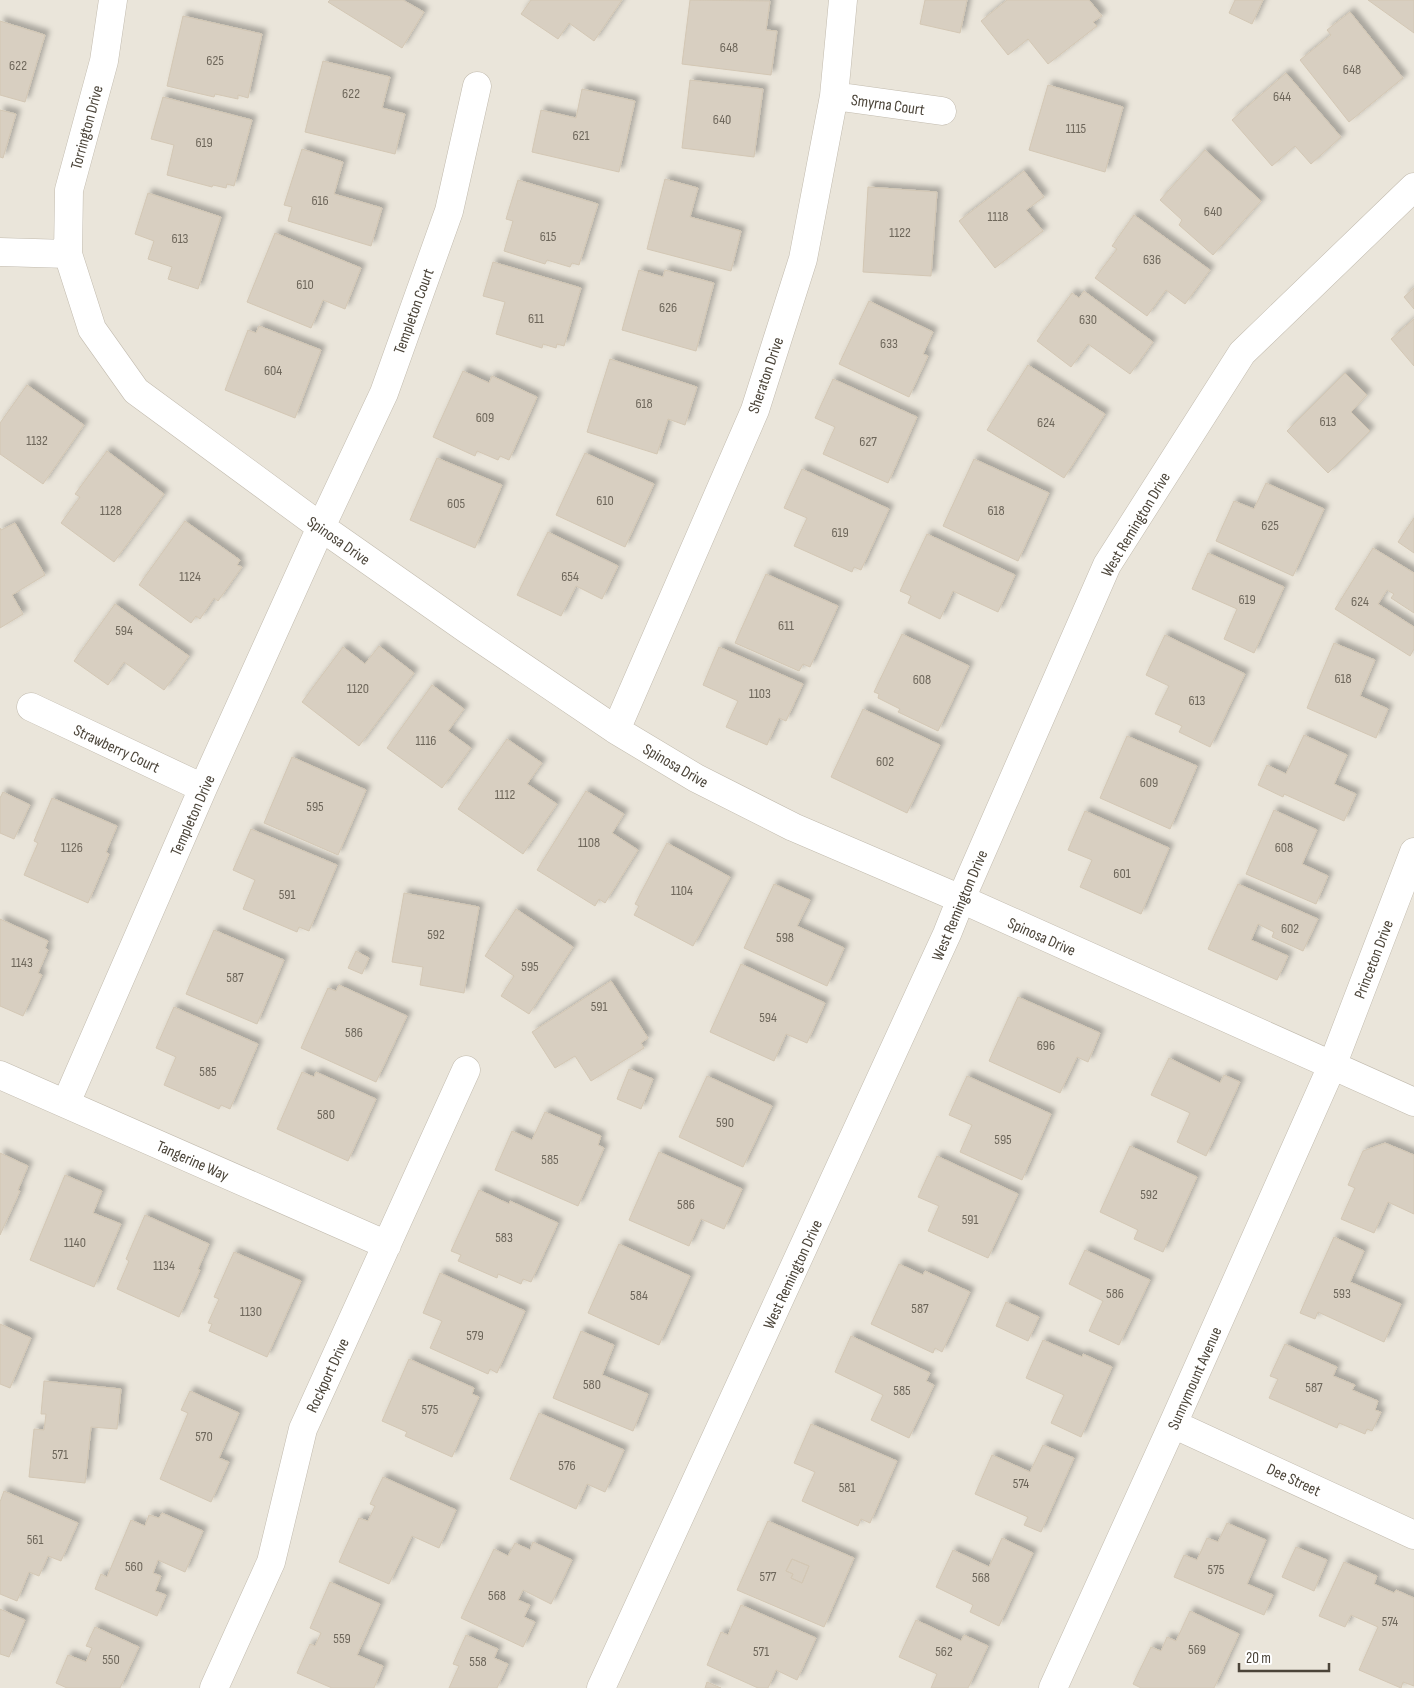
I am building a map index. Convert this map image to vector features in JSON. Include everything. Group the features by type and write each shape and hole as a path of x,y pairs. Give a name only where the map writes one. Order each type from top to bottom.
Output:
{"street":[{"name":"Torrington Drive","path":"68,254 69,190 104,61 113,0"},
{"name":"Sheraton Drive","path":"616,730 754,410 803,259 834,96 843,0"},
{"name":"Templeton Court","path":"321,527 384,392 449,211 477,86"},
{"name":"Smyrna Court","path":"834,96 942,111"},
{"name":"West Remington Drive","path":"601,1688 943,943 1107,565 1242,353 1414,187"},
{"path":"0,252 68,254"},
{"name":"Spinosa Drive","path":"68,254 92,329 136,391 321,527 468,630 616,730 696,778 793,827 961,899 1414,1102"},
{"name":"Templeton Drive","path":"66,1104 204,788 321,527"},
{"name":"Strawberry Court","path":"31,707 204,788"},
{"name":"Princeton Drive","path":"1332,1066 1414,852"},
{"name":"Sunnymount Avenue","path":"1053,1688 1332,1066"},
{"name":"Rockport Drive","path":"214,1688 270,1562 303,1428 466,1070"},
{"name":"Tangerine Way","path":"0,1075 387,1245"},
{"name":"Dee Street","path":"1173,1424 1414,1535"}],"shaded area":[{"path":"0,0 1414,0 1414,1688 0,1688"}],"building":[{"path":"330,0 403,0 424,12 402,48 328,2"},
{"path":"531,0 622,0 594,41 569,23 558,39 521,14"},
{"path":"690,0 770,1 766,30 777,31 771,75 682,64"},
{"path":"925,0 967,0 960,33 920,24"},
{"path":"1007,0 1089,0 1102,16 1093,22 1097,26 1048,64 1028,39 1008,55 981,21"},
{"path":"1235,0 1263,0 1252,24 1229,13"},
{"path":"1368,0 1414,0 1414,33"},
{"path":"1350,12 1403,78 1349,122 1300,60 1331,35 1327,30"},
{"path":"183,16 262,34 248,98 238,95 238,99 215,94 214,97 167,86"},
{"path":"0,21 45,35 25,102 0,95"},
{"path":"323,61 390,77 382,108 405,114 395,154 305,132"},
{"path":"1286,73 1341,137 1311,164 1295,146 1272,166 1232,120"},
{"path":"690,80 763,89 754,157 682,148"},
{"path":"1048,85 1123,107 1105,172 1029,150"},
{"path":"582,89 635,101 619,172 532,152 541,110 576,118"},
{"path":"163,97 252,120 234,186 227,184 226,188 213,185 212,187 167,175 174,145 151,139"},
{"path":"0,110 16,114 3,158 0,157"},
{"path":"302,149 343,162 334,194 382,208 371,246 288,221 292,207 284,205"},
{"path":"1205,150 1261,201 1213,255 1179,225 1182,220 1160,200"},
{"path":"1024,171 1044,197 1026,210 1043,231 995,268 959,221"},
{"path":"665,179 698,188 690,217 741,231 731,271 647,249"},
{"path":"518,180 598,204 579,265 572,263 570,267 547,260 545,264 504,251 513,221 506,219"},
{"path":"868,187 937,192 931,276 863,272"},
{"path":"148,193 221,217 198,289 168,279 172,267 148,259 154,241 135,234"},
{"path":"1134,215 1210,270 1185,304 1166,290 1147,316 1095,278 1117,249 1112,246"},
{"path":"275,233 361,268 345,309 323,300 311,328 247,302"},
{"path":"493,262 581,288 564,346 557,344 556,348 543,344 542,348 496,334 505,302 483,296"},
{"path":"639,270 663,277 665,270 714,283 696,351 622,330"},
{"path":"1414,288 1414,309 1404,297"},
{"path":"1084,291 1153,342 1130,374 1088,344 1071,367 1037,341 1072,293 1079,298"},
{"path":"869,301 933,332 923,354 928,356 909,397 839,364"},
{"path":"1414,319 1414,366 1391,339"},
{"path":"259,326 321,350 295,418 225,390 248,330 256,333"},
{"path":"610,359 697,387 685,425 668,419 657,454 587,432"},
{"path":"1028,365 1105,414 1064,478 987,430"},
{"path":"463,371 489,383 492,376 537,397 509,460 500,456 498,460 477,451 475,456 433,437"},
{"path":"1345,373 1367,395 1351,412 1370,431 1328,473 1287,431"},
{"path":"833,379 917,417 888,483 823,454 835,427 815,418"},
{"path":"27,385 84,425 43,484 0,454 0,423"},
{"path":"107,451 164,494 114,562 61,523 80,497 75,494"},
{"path":"585,453 654,484 625,547 556,515"},
{"path":"437,458 502,485 475,548 410,520"},
{"path":"974,459 1049,493 1018,561 943,526"},
{"path":"802,469 889,509 861,570 854,567 852,572 794,546 807,518 784,508"},
{"path":"1266,483 1324,509 1293,576 1216,541 1234,501 1254,509"},
{"path":"1414,518 1414,553 1398,542"},
{"path":"185,521 240,560 237,565 242,567 218,601 214,598 200,619 196,616 191,623 139,585"},
{"path":"15,523 45,575 12,595 23,614 0,628 0,528 1,530"},
{"path":"548,532 618,566 602,599 576,586 561,616 517,595"},
{"path":"927,534 1015,575 998,612 953,591 940,619 908,603 911,596 900,591"},
{"path":"1373,548 1414,573 1414,613 1391,598 1394,594 1387,590 1378,604 1414,627 1414,649 1410,656 1335,609"},
{"path":"1208,553 1284,587 1254,653 1224,639 1237,609 1192,589"},
{"path":"766,574 838,606 810,667 803,664 799,671 735,643"},
{"path":"115,604 189,656 164,690 124,662 108,685 74,661"},
{"path":"902,634 969,666 938,731 898,712 900,709 878,698 879,694 874,692"},
{"path":"1165,635 1245,674 1210,747 1179,732 1182,726 1155,714 1169,686 1146,675"},
{"path":"1334,643 1375,660 1360,696 1388,709 1376,738 1307,708"},
{"path":"379,646 414,673 359,746 302,702 343,647 365,664"},
{"path":"719,647 803,684 786,721 779,718 767,745 726,727 738,701 703,685"},
{"path":"432,685 464,709 448,731 471,748 442,788 387,748"},
{"path":"863,709 940,745 907,813 831,777"},
{"path":"1304,735 1347,755 1334,784 1356,794 1344,821 1284,794 1283,797 1258,785 1267,765 1286,774"},
{"path":"1127,736 1197,766 1170,829 1100,798"},
{"path":"507,739 542,763 527,784 557,804 523,854 458,809"},
{"path":"292,757 366,790 338,855 264,823"},
{"path":"586,791 624,814 612,833 638,850 605,903 599,899 595,906 537,870"},
{"path":"3,792 30,805 14,839 0,833 0,798"},
{"path":"52,798 117,826 106,852 109,854 88,903 24,875 38,843 34,841"},
{"path":"1274,810 1317,830 1302,864 1328,876 1316,904 1246,874"},
{"path":"1085,811 1169,848 1141,914 1080,887 1092,860 1068,850"},
{"path":"251,829 337,865 309,931 299,927 297,932 243,909 255,880 233,870"},
{"path":"667,843 730,877 693,946 634,915 639,906 635,904"},
{"path":"774,884 810,900 797,926 844,948 827,986 744,948"},
{"path":"1238,884 1318,919 1303,951 1272,937 1274,932 1258,924 1251,940 1288,956 1277,980 1208,949"},
{"path":"404,893 479,907 464,993 420,985 423,967 392,962"},
{"path":"516,909 573,947 529,1014 501,996 514,976 485,956"},
{"path":"0,919 48,941 45,948 48,950 38,973 42,975 23,1016 0,1006"},
{"path":"214,930 284,960 257,1024 186,994"},
{"path":"356,951 369,958 362,974 348,968"},
{"path":"741,964 825,1003 807,1043 786,1034 774,1061 710,1032"},
{"path":"611,981 648,1038 641,1043 644,1048 591,1081 575,1056 555,1068 532,1032"},
{"path":"339,985 407,1016 376,1082 301,1048 328,988 336,991"},
{"path":"1018,997 1100,1033 1088,1062 1077,1057 1060,1093 989,1061"},
{"path":"174,1007 258,1044 230,1109 221,1105 219,1109 164,1085 176,1057 156,1048"},
{"path":"1169,1058 1220,1083 1224,1075 1240,1082 1206,1156 1177,1142 1190,1113 1151,1095"},
{"path":"629,1069 653,1079 641,1109 617,1099"},
{"path":"302,1072 314,1077 316,1072 376,1099 348,1161 277,1129"},
{"path":"707,1076 772,1106 743,1167 679,1137"},
{"path":"967,1076 1051,1114 1022,1180 960,1152 972,1125 949,1115"},
{"path":"545,1112 601,1136 598,1145 604,1148 578,1206 495,1170 512,1131 532,1140"},
{"path":"1385,1143 1414,1155 1414,1214 1388,1202 1374,1233 1341,1219 1355,1188 1348,1185 1363,1151"},
{"path":"1130,1146 1197,1177 1163,1252 1134,1239 1138,1230 1100,1212"},
{"path":"659,1152 742,1189 724,1229 701,1219 689,1246 629,1220"},
{"path":"0,1153 28,1166 18,1190 20,1191 0,1235"},
{"path":"937,1156 1018,1194 988,1258 928,1231 939,1206 918,1197"},
{"path":"65,1175 102,1191 93,1213 121,1224 94,1287 30,1260"},
{"path":"479,1190 509,1204 510,1201 558,1223 531,1282 523,1279 521,1284 498,1274 497,1278 458,1261 461,1255 451,1251"},
{"path":"145,1215 209,1244 198,1269 200,1270 179,1317 117,1289 129,1261 126,1259"},
{"path":"1334,1237 1364,1251 1350,1282 1401,1304 1384,1342 1318,1312 1315,1319 1300,1313"},
{"path":"619,1244 690,1276 659,1345 588,1313"},
{"path":"1085,1250 1150,1280 1119,1345 1089,1331 1103,1301 1069,1284"},
{"path":"234,1252 301,1281 267,1357 209,1331 212,1324 208,1323 219,1299 214,1297"},
{"path":"899,1264 923,1275 925,1271 970,1292 942,1352 935,1348 933,1353 871,1324"},
{"path":"440,1273 525,1311 497,1373 490,1369 488,1374 430,1348 442,1321 423,1313"},
{"path":"1006,1302 1039,1317 1028,1341 996,1326"},
{"path":"0,1324 31,1338 10,1388 0,1384"},
{"path":"581,1331 614,1345 602,1375 648,1394 633,1431 553,1398"},
{"path":"851,1336 930,1373 926,1381 934,1385 909,1438 871,1420 883,1395 835,1372"},
{"path":"1043,1340 1082,1357 1083,1354 1112,1367 1081,1437 1051,1423 1064,1395 1026,1378"},
{"path":"1285,1344 1337,1367 1333,1376 1355,1385 1352,1390 1378,1401 1375,1410 1381,1412 1372,1431 1367,1429 1365,1434 1339,1423 1337,1428 1269,1398 1278,1379 1270,1376"},
{"path":"409,1359 474,1388 472,1394 479,1397 452,1457 405,1436 407,1432 382,1421"},
{"path":"44,1381 121,1389 117,1429 91,1427 85,1483 29,1477 34,1429 44,1430 46,1414 41,1414"},
{"path":"190,1391 239,1413 219,1458 229,1462 211,1502 160,1479 188,1413 181,1410"},
{"path":"539,1413 624,1450 605,1492 587,1484 576,1509 510,1479"},
{"path":"811,1424 897,1461 870,1523 861,1519 858,1526 802,1501 815,1472 794,1463"},
{"path":"1043,1445 1074,1458 1041,1532 1024,1525 1028,1517 975,1494 992,1455 1030,1472"},
{"path":"383,1477 456,1510 439,1548 412,1536 389,1584 339,1562 359,1518 368,1521 375,1506 370,1504"},
{"path":"4,1491 78,1523 61,1561 48,1556 39,1576 29,1572 17,1601 0,1594 0,1502"},
{"path":"162,1513 203,1531 185,1572 158,1560 153,1573 161,1576 155,1591 166,1595 157,1616 95,1589 101,1574 107,1577 131,1520 145,1526 149,1515 159,1518"},
{"path":"768,1521 854,1558 824,1627 737,1590","holes":["792,1559 809,1566 802,1583 791,1578 793,1574 786,1571"]},
{"path":"1227,1523 1266,1540 1247,1584 1273,1595 1264,1615 1174,1577 1184,1555 1197,1560 1207,1538 1218,1542"},
{"path":"1002,1538 1033,1553 999,1626 970,1612 973,1605 936,1587 953,1550 989,1567"},
{"path":"533,1542 572,1560 551,1604 523,1590 518,1600 530,1605 524,1617 535,1622 523,1647 461,1618 494,1549 508,1556 515,1543 530,1550"},
{"path":"1296,1547 1327,1560 1314,1591 1282,1577"},
{"path":"792,1559 809,1566 802,1583 791,1578 793,1574 786,1571"},
{"path":"1344,1562 1377,1576 1374,1584 1394,1593 1396,1590 1414,1598 1414,1686 1403,1682 1401,1688 1359,1670 1378,1627 1351,1615 1345,1627 1319,1616"},
{"path":"330,1582 380,1604 357,1655 383,1666 374,1688 332,1688 297,1673 310,1644 315,1646 321,1633 310,1628"},
{"path":"741,1605 816,1638 797,1680 776,1670 768,1688 758,1688 707,1665 721,1632 728,1635"},
{"path":"0,1609 25,1620 9,1657 0,1654"},
{"path":"1190,1611 1239,1634 1214,1688 1141,1688 1133,1684 1151,1647 1161,1651 1167,1637 1176,1641"},
{"path":"916,1620 961,1641 964,1635 988,1646 968,1688 931,1688 937,1674 899,1657"},
{"path":"95,1627 139,1647 120,1688 67,1688 56,1683 68,1655 86,1662 92,1648 86,1646"},
{"path":"466,1635 498,1649 494,1658 508,1664 497,1688 449,1688 459,1666 453,1664"},
{"path":"707,1682 721,1688 705,1688"}]}
